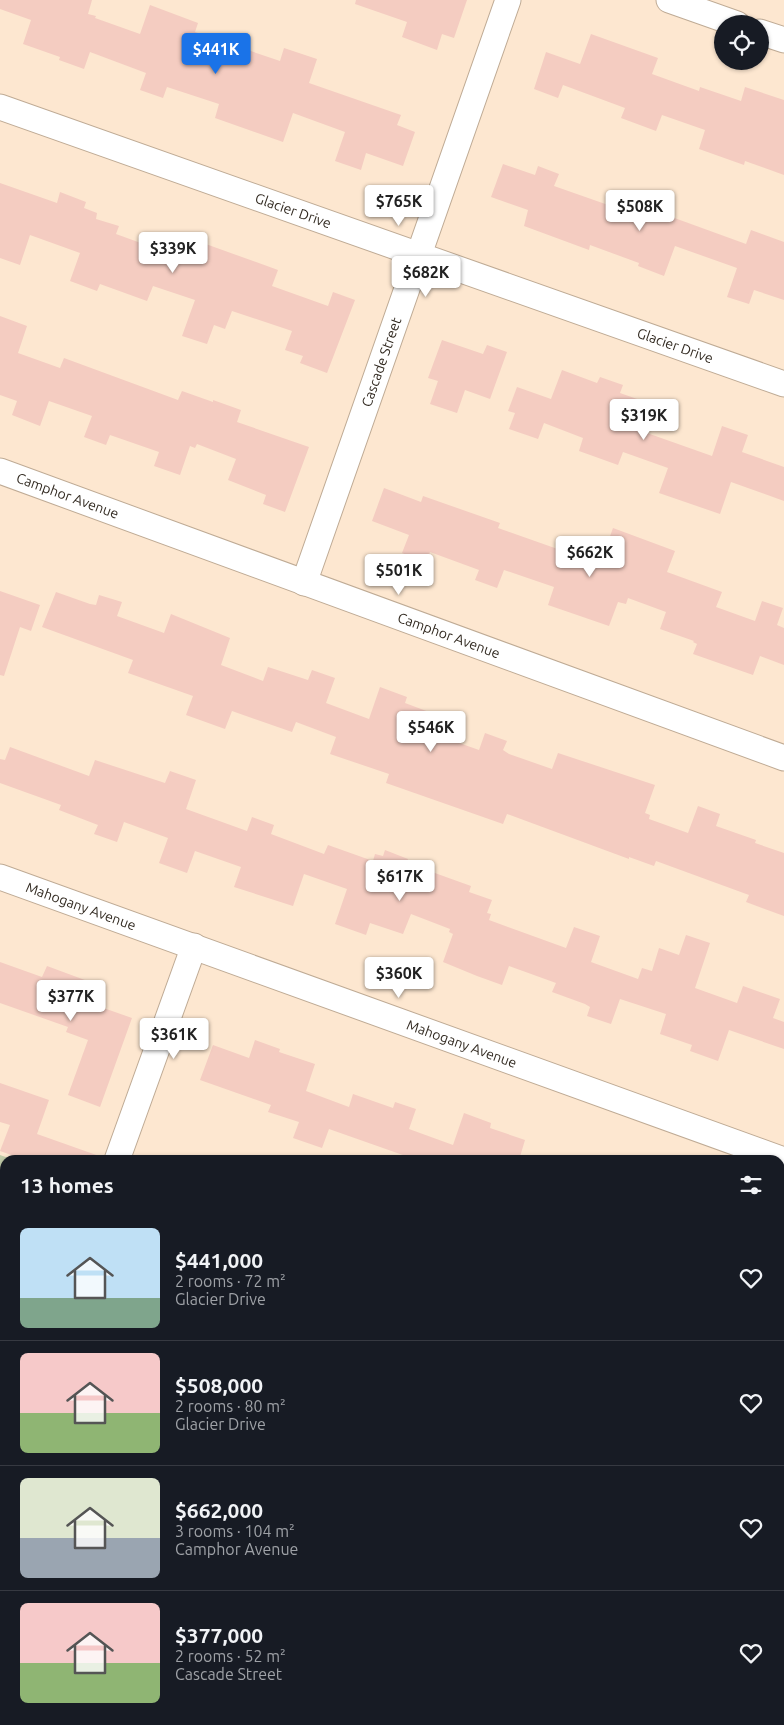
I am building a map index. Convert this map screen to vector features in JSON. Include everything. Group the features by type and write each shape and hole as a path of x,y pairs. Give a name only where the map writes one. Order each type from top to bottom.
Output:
{"street":[{"name":"Cascade Street","path":"304,583 508,0"},
{"path":"669,0 714,16"},
{"path":"769,35 784,40"},
{"name":"Glacier Drive","path":"0,107 784,384"},
{"name":"Camphor Avenue","path":"0,472 784,758"},
{"name":"Mahogany Avenue","path":"0,877 194,946 764,1155"},
{"path":"119,1155 194,946"}],"building":[{"path":"0,0 92,0 88,14 140,34 150,5 198,23 195,32 280,61 284,48 317,59 309,83 401,115 397,125 415,132 403,166 366,153 361,170 335,161 345,132 293,113 283,142 215,118 219,104 167,87 163,98 140,90 146,73 90,52 84,69 59,60 60,57 23,44 31,20 0,9"},
{"path":"356,0 467,0 454,38 442,34 437,50 402,37 407,22 355,4"},
{"path":"591,34 658,58 652,74 699,91 700,87 741,101 745,87 784,100 784,175 745,161 744,165 699,149 705,130 662,115 656,131 621,118 625,108 563,85 558,98 534,89 546,52 580,64"},
{"path":"503,164 535,175 538,166 559,174 554,186 611,206 614,196 746,244 751,230 784,242 784,300 754,290 749,304 727,297 737,268 675,246 664,276 638,266 639,263 590,245 589,250 524,226 528,210 491,197"},
{"path":"0,183 57,203 60,192 86,202 84,208 97,213 96,219 119,226 116,234 171,254 178,234 278,270 272,286 328,306 333,292 355,300 327,373 300,363 303,356 285,350 292,331 232,311 225,329 214,325 207,344 182,336 195,300 153,286 147,301 100,284 97,291 70,281 80,253 30,235 20,265 0,258"},
{"path":"0,316 27,326 18,353 60,368 64,358 178,400 182,391 213,402 213,400 241,410 237,422 309,447 285,512 263,504 266,495 228,480 236,459 197,444 195,448 190,446 180,475 154,466 159,452 110,435 106,445 84,437 92,416 49,401 40,426 12,415 17,401 0,395"},
{"path":"442,340 483,354 487,345 507,352 490,399 465,390 457,413 430,404 438,381 428,378"},
{"path":"562,370 597,383 600,377 623,385 620,393 657,406 647,433 712,456 722,426 748,435 742,452 784,467 784,501 731,482 720,514 659,493 668,468 623,452 618,465 579,451 583,438 544,423 538,439 509,429 515,413 508,411 517,387 551,399"},
{"path":"384,488 421,502 423,496 500,523 498,528 600,564 613,528 675,551 667,572 722,592 716,607 755,621 762,601 783,608 777,625 784,628 784,665 760,656 753,675 693,654 697,644 694,641 660,629 666,612 628,598 626,604 618,602 609,626 548,605 554,587 504,570 497,588 475,580 479,570 430,552 426,563 402,553 409,535 372,521"},
{"path":"0,591 40,605 31,631 20,627 4,676 0,675"},
{"path":"56,592 96,605 99,595 122,602 117,616 164,633 171,614 230,638 221,665 263,681 268,667 308,680 312,670 335,678 326,703 369,719 380,687 407,697 405,703 437,715 431,733 479,750 485,733 507,741 503,750 509,754 552,769 558,753 655,785 645,813 650,815 649,819 688,833 698,806 720,814 716,826 756,840 755,843 784,853 784,916 746,902 749,895 656,861 654,866 629,857 629,859 507,814 503,824 386,783 389,774 330,754 336,737 296,722 292,732 232,711 225,729 186,715 193,696 128,673 133,660 42,627"},
{"path":"10,747 89,776 95,760 165,783 170,771 196,780 186,809 247,831 252,817 274,825 271,834 324,854 328,845 373,861 375,854 383,856 385,850 408,859 407,863 471,886 469,892 492,900 487,913 491,914 489,920 566,948 574,927 600,936 591,962 638,979 642,968 652,971 659,948 679,955 686,935 710,943 695,988 737,1003 743,986 780,999 773,1018 784,1022 784,1049 729,1030 718,1061 690,1051 692,1045 660,1034 666,1014 620,999 611,1024 587,1016 590,1007 585,1004 552,992 556,983 509,966 502,985 477,976 443,962 453,934 449,932 450,929 411,914 403,934 370,923 366,935 335,924 347,889 304,874 293,906 234,887 241,867 195,851 187,873 159,863 168,838 124,822 117,842 94,834 98,825 59,810 61,805 0,783 0,759 5,760"},
{"path":"0,962 42,977 47,966 101,986 95,1005 132,1018 100,1107 68,1095 88,1040 66,1032 68,1027 0,1003"},
{"path":"255,1040 280,1049 279,1052 315,1064 306,1091 349,1107 353,1094 393,1108 395,1102 416,1109 409,1129 453,1145 464,1113 491,1123 490,1128 525,1140 520,1155 403,1155 329,1129 322,1148 293,1138 299,1122 268,1112 271,1105 200,1080 213,1045 249,1058"},
{"path":"0,1083 49,1100 37,1134 96,1155 12,1155 0,1151 10,1125 0,1122"}]}
